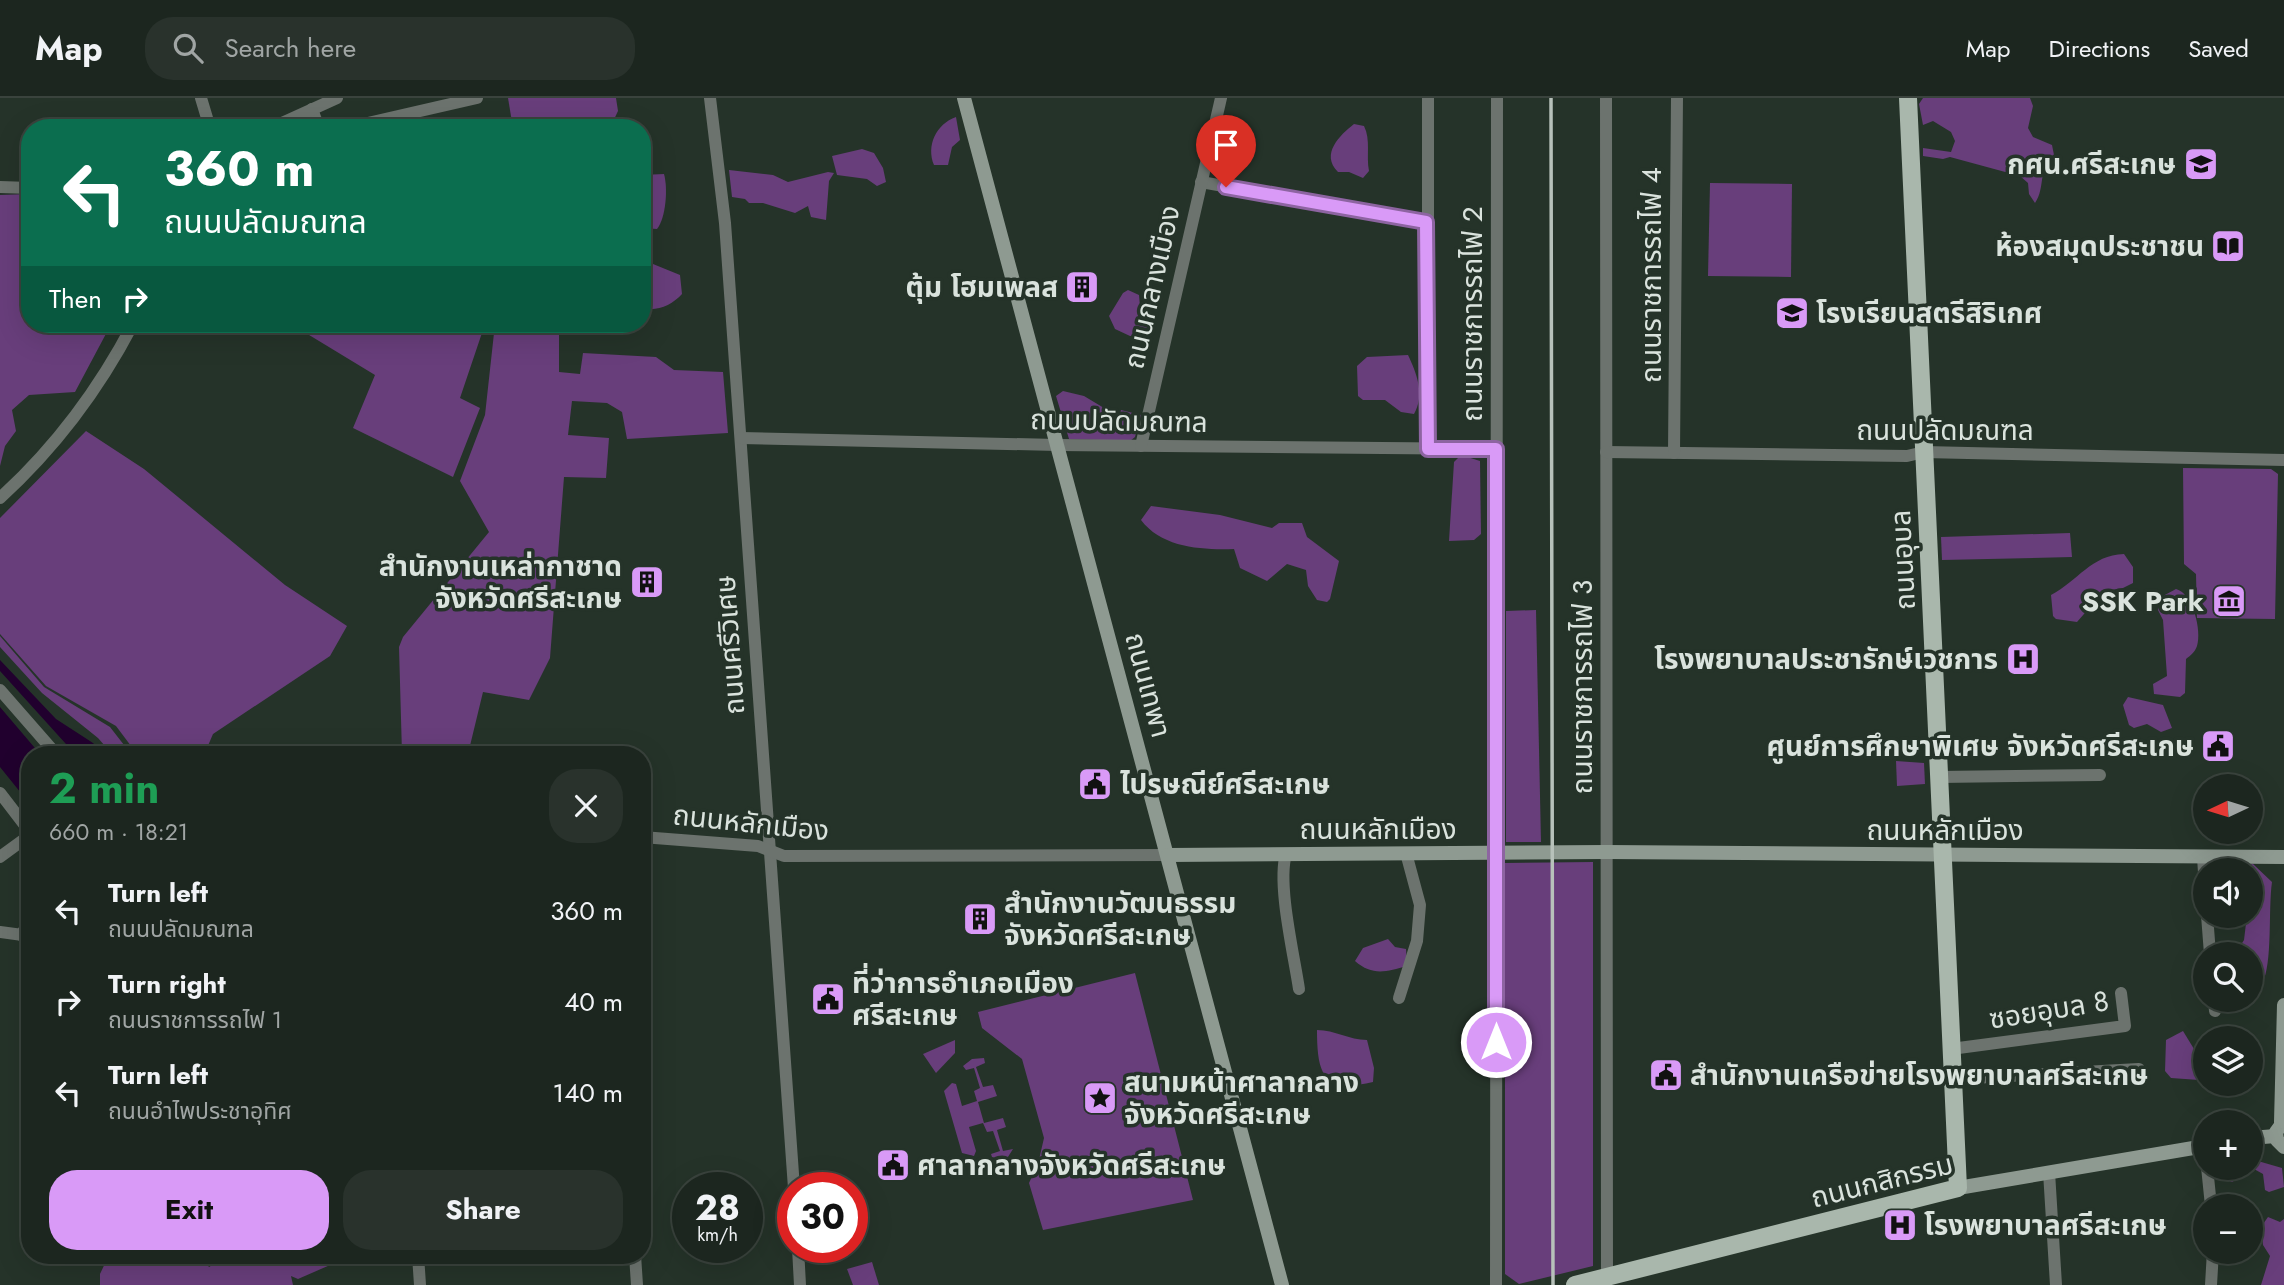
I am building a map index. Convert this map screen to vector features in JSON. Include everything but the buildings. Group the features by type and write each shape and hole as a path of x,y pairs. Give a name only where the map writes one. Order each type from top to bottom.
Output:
{"main road":[{"name":"ถนนเทพา","path":"964,98 1282,1285"},
{"name":"ถนนอุบล","path":"1908,98 1958,1188"},
{"name":"ถนนหลักเมือง","path":"1168,855 1607,852 2284,857"},
{"path":"2263,1135 2281,1132 2284,1005"},
{"name":"ถนนกสิกรรม","path":"1575,1285 1958,1188 2193,1151"}],"street":[{"path":"201,98 207,119"},
{"path":"290,119 337,98"},
{"path":"385,119 477,98"},
{"name":"ถนนกลางเมือง","path":"1141,446 1221,98"},
{"path":"1428,98 1428,449"},
{"name":"ถนนราชการรถไฟ 2","path":"1496,1285 1497,98"},
{"name":"ถนนราชการรถไฟ 3","path":"1606,98 1607,1277"},
{"name":"ถนนราชการรถไฟ 4","path":"1674,453 1677,98"},
{"name":"ถนนศรีวิเศษ","path":"714,99 741,438 792,1172"},
{"path":"312,109 316,119"},
{"path":"1201,182 1426,222"},
{"path":"0,187 21,188"},
{"path":"0,498 58,440 85,407 128,333"},
{"name":"ถนนปลัดมณฑล","path":"741,438 1057,445 1496,449"},
{"name":"ถนนปลัดมณฑล","path":"1606,452 1907,456 1924,452 2284,460"},
{"path":"0,690 49,746"},
{"path":"1939,777 2100,775"},
{"path":"0,793 21,822"},
{"name":"ถนนหลักเมือง","path":"651,838 758,846 784,856 1168,855"},
{"path":"0,857 21,841"},
{"path":"1399,998 1417,942 1420,905 1406,853"},
{"path":"1286,854 1283,864 1286,899 1299,989"},
{"path":"0,932 21,935"},
{"name":"ซอยอุบล 8","path":"1951,1049 2125,1026 2122,993"},
{"path":"1952,1079 2139,1069"},
{"path":"2049,1172 2056,1285"},
{"path":"799,1263 800,1285"},
{"path":"419,1264 421,1285"},
{"path":"636,1264 637,1285"},
{"path":"2211,1285 2212,1264"}],"shaded area":[{"path":"508,98 616,98 618,111 614,119 512,119"},
{"path":"1923,98 2030,98 2033,106 2028,128 2033,137 2052,145 2054,155 2045,167 2035,203 2029,194 2028,183 2020,176 1950,157 1943,159 1923,156 1923,148 1951,152 1955,141 1951,132 1933,121 1923,125 1919,104"},
{"path":"956,117 960,140 952,147 948,165 934,165 931,150 934,136 943,125"},
{"path":"1354,124 1364,126 1367,137 1369,171 1363,178 1349,172 1338,172 1331,158 1338,139"},
{"path":"862,149 874,153 883,168 886,182 877,186 867,179 837,175 832,156"},
{"path":"729,170 773,175 788,182 828,172 834,173 829,181 826,220 811,217 808,206 795,213 732,197"},
{"path":"664,174 666,187 662,218 657,229 651,229 651,175"},
{"path":"1710,183 1792,184 1791,277 1708,276"},
{"path":"21,194 21,333 106,333 75,392 29,395 12,410 16,431 5,446 0,466 0,195"},
{"path":"651,258 653,264 680,275 682,294 664,307 653,309"},
{"path":"1128,290 1139,295 1140,307 1153,318 1151,336 1130,336 1115,329 1109,316 1123,293"},
{"path":"306,333 482,333 460,398 480,408 453,477 353,428 375,375"},
{"path":"494,333 559,333 559,372 580,374 583,353 656,357 674,370 723,372 728,433 627,439 622,412 607,403 572,401 568,435 609,438 606,478 564,477 550,658 529,700 483,692 470,746 402,746 399,647 403,637 489,532 460,481 485,415"},
{"path":"1408,355 1417,377 1419,392 1414,414 1401,412 1385,400 1363,400 1358,396 1357,366 1367,357"},
{"path":"1063,391 1084,396 1104,408 1102,424 1118,425 1121,410 1141,415 1135,437 1130,441 1069,439 1056,396"},
{"path":"86,431 144,469 285,585 347,626 330,656 213,734 208,746 131,746 116,726 46,686 0,634 0,518"},
{"path":"1461,455 1480,461 1481,534 1474,540 1449,541 1454,462"},
{"path":"2183,468 2271,469 2278,474 2275,619 2197,618 2196,574 2184,564"},
{"path":"1151,506 1220,515 1272,528 1279,523 1302,523 1307,537 1339,561 1330,599 1327,602 1317,600 1308,586 1306,570 1287,564 1267,581 1240,568 1234,549 1196,548 1171,542 1141,520"},
{"path":"2070,533 2072,557 1942,560 1941,537"},
{"path":"2124,554 2133,567 2133,583 2123,588 2104,591 2077,622 2056,619 2053,616 2051,595 2102,559"},
{"path":"2176,589 2187,597 2195,613 2198,631 2196,648 2186,659 2185,693 2180,697 2154,694 2153,684 2167,676 2163,620 2158,610 2163,596"},
{"path":"1536,610 1541,842 1506,842 1506,611"},
{"path":"0,636 44,687 110,727 125,746 105,746 42,693 0,647"},
{"path":"0,660 56,719 96,746 68,746 0,671"},
{"path":"2128,697 2163,705 2172,728 2161,732 2147,724 2134,728 2129,725 2123,705"},
{"path":"0,707 33,746 21,746 21,793 0,767"},
{"path":"1896,761 1924,763 1925,784 1897,786"},
{"path":"1593,862 1593,1266 1519,1284 1505,1274 1505,863"},
{"path":"2263,873 2272,882 2268,963 2263,981 2263,942 2243,942 2245,928 2263,928"},
{"path":"1388,939 1395,947 1406,949 1407,966 1373,971 1355,961 1363,948"},
{"name":"สนามหน้าศาลากลาง จังหวัดศรีสะเกษ","path":"1135,973 1193,1200 1043,1230 1029,1183 1038,1164 1044,1138 1022,1059 982,1028 978,1012"},
{"path":"1317,1030 1367,1040 1374,1068 1373,1082 1344,1085 1334,1083 1327,1077 1319,1059"},
{"path":"2183,1031 2193,1047 2193,1080 2171,1078 2165,1071 2166,1040"},
{"path":"955,1040 955,1053 936,1073 923,1054"},
{"path":"984,1058 985,1063 976,1067 983,1087 993,1085 997,1096 978,1102 984,1123 1003,1118 1006,1127 997,1130 1003,1151 1013,1149 1006,1160 992,1157 991,1154 1000,1151 993,1131 987,1132 983,1123 969,1127 976,1151 974,1156 962,1153 944,1091 952,1083 956,1084 962,1106 977,1101 974,1091 980,1088 974,1068 966,1070 963,1066 972,1059"},
{"path":"2263,1162 2282,1168 2284,1187 2269,1192 2265,1190"},
{"path":"2268,1217 2280,1222 2284,1219 2284,1285 2261,1285 2270,1256 2263,1245 2263,1224"},
{"path":"872,1262 879,1285 853,1285 847,1269"},
{"path":"105,1264 207,1264 209,1267 214,1264 332,1264 298,1279 291,1276 293,1285 100,1285 100,1274"}],"railway":[{"path":"1551,98 1553,1285"}],"place":[{"name":"กศน.ศรีสะเกษ","path":"2201,164"},
{"name":"ห้องสมุดประชาชน","path":"2228,246"},
{"name":"ตุ้ม โฮมเพลส","path":"1082,287"},
{"name":"โรงเรียนสตรีสิริเกศ","path":"1792,313"},
{"name":"สำนักงานเหล่ากาชาด จังหวัดศรีสะเกษ","path":"647,582"},
{"name":"SSK Park","path":"2229,601"},
{"name":"โรงพยาบาลประชารักษ์เวชการ","path":"2023,659"},
{"name":"ศูนย์การศึกษาพิเศษ จังหวัดศรีสะเกษ","path":"2218,746"},
{"name":"ไปรษณีย์ศรีสะเกษ","path":"1095,784"},
{"name":"สำนักงานวัฒนธรรม จังหวัดศรีสะเกษ","path":"980,919"},
{"name":"ที่ว่าการอำเภอเมือง ศรีสะเกษ","path":"828,999"},
{"name":"สำนักงานเครือข่ายโรงพยาบาลศรีสะเกษ","path":"1666,1075"},
{"name":"สนามหน้าศาลากลาง จังหวัดศรีสะเกษ","path":"1100,1098"},
{"name":"ศาลากลางจังหวัดศรีสะเกษ","path":"893,1165"},
{"name":"โรงพยาบาลศรีสะเกษ","path":"1900,1225"}],"route":[{"path":"1226,187 1426,222 1428,449 1496,449 1496,1042"}]}
